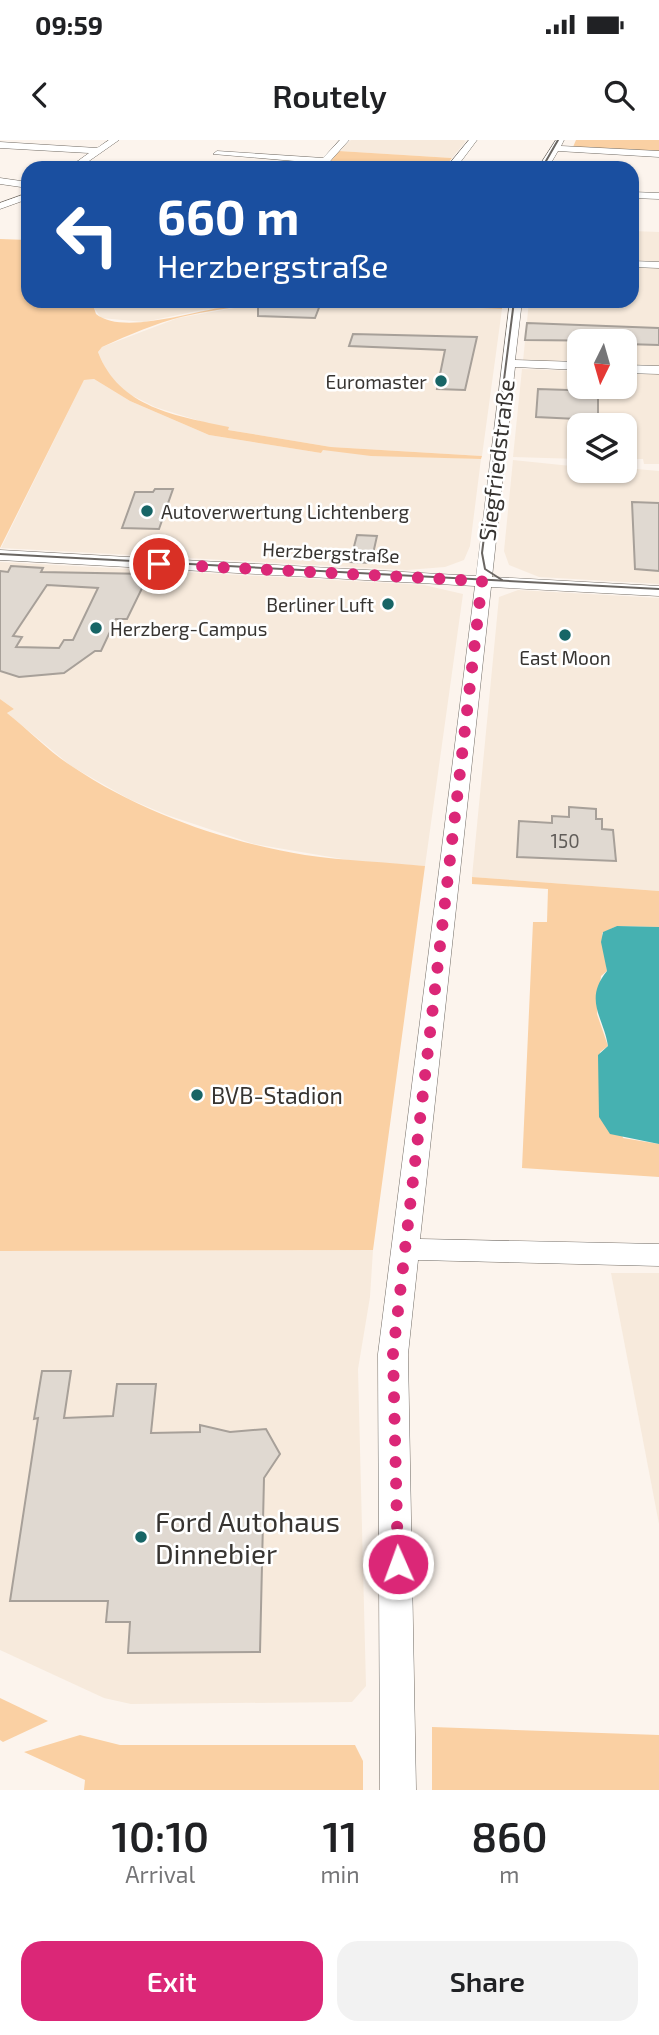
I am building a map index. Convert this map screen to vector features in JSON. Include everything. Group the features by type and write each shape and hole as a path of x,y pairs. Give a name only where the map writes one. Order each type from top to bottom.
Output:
{"street":[{"path":"84,161 115,140"},
{"path":"324,161 345,140"},
{"path":"457,161 473,140"},
{"path":"227,144 217,154 290,161"},
{"path":"547,161 558,144 659,154"},
{"path":"0,145 16,149 98,152"},
{"path":"0,181 21,184"},
{"path":"639,195 659,196"},
{"path":"0,206 21,198"},
{"path":"639,264 659,265"},
{"name":"Siegfriedstraße","path":"398,1790 398,1586 393,1370 515,308"},
{"path":"508,363 567,365"},
{"path":"637,369 659,370"},
{"name":"Herzbergstraße","path":"0,555 659,591"},
{"path":"405,1249 659,1255"}],"shaded area":[{"path":"351,140 466,141 452,158 339,151"},
{"path":"576,140 659,140 659,152 573,147"},
{"path":"339,151 452,158 450,161 331,161"},
{"path":"639,231 659,232 659,262 639,260"},
{"path":"0,239 21,240 21,308 94,308 96,314 108,320 138,322 230,308 171,320 113,342 98,352 120,386 152,406 190,419 229,427 228,430 331,447 482,456 481,459 371,456 323,450 321,453 209,435 130,401 94,379 84,380 0,548"},
{"path":"639,267 659,268 659,366 637,365 637,329 567,329 567,363 523,361 528,308 639,308"},
{"path":"94,308 222,308 144,322 101,318"},
{"path":"235,308 502,309 482,456 331,447 228,430 155,407 127,393 109,377 98,352 102,347 178,318"},
{"path":"522,369 567,371 567,399 637,399 637,373 659,374 659,464 644,464 643,459 637,459 637,413 567,413 567,459 513,457"},
{"path":"94,379 130,401 209,435 321,453 323,449 371,455 481,459 470,546 464,560 445,567 407,570 1,548 84,380"},
{"path":"513,460 567,466 567,483 637,483 637,469 659,471 659,584 539,577 509,565 504,551"},
{"path":"0,562 424,585 463,594 425,866 354,861 254,844 167,815 129,799 71,766 7,713 14,709 0,699"},
{"path":"518,590 659,598 659,891 472,877 499,597"},
{"name":"BVB-Stadion","path":"0,699 14,709 7,713 64,761 126,798 184,823 244,842 305,855 425,866 373,1250 0,1251"},
{"path":"472,877 659,891 659,927 617,926 602,933 607,971 601,976 597,1014 608,1046 600,1052 623,1138 659,1144 659,1177 522,1168 533,922 547,922 548,889 472,884"},
{"path":"373,1250 370,1297 358,1369 366,1686 352,1702 131,1704 104,1698 0,1650 0,1251"},
{"path":"611,1273 659,1273 659,1524"},
{"path":"0,1698 48,1721 3,1742 0,1740"},
{"path":"432,1727 659,1735 659,1790 432,1790"},
{"path":"80,1735 120,1745 355,1745 363,1761 363,1790 84,1790 85,1780 24,1752"}],"water":[{"path":"617,926 659,927 659,1144 610,1134 599,1117 598,1055 608,1046 597,1009 596,991 607,971 601,942 603,932"}],"building":[{"path":"258,308 319,308 315,318 258,316"},
{"path":"527,323 659,328 659,345 637,344 637,329 567,329 567,340 525,340"},
{"path":"353,334 477,337 465,390 437,389 445,350 349,346"},
{"path":"538,389 567,390 567,399 598,399 598,413 567,413 567,418 536,417"},
{"name":"Autoverwertung Lichtenberg","path":"155,489 173,489 159,529 122,528 135,492 153,492"},
{"path":"632,502 659,503 659,571 635,569"},
{"path":"357,535 377,536 371,563 350,562"},
{"name":"Herzberg-Campus","path":"11,566 43,568 41,572 149,574 127,619 116,619 101,651 95,651 64,673 19,677 0,671 0,571 8,572","holes":["47,585 98,588 73,640 64,640 59,648 16,647 22,637 13,636"]},
{"path":"569,807 596,809 596,819 602,819 602,829 613,830 616,861 517,857 519,821 552,823 552,816 569,817"},
{"name":"Ford Autohaus Dinnebier","path":"42,1371 71,1371 64,1418 113,1416 117,1384 156,1384 151,1433 200,1432 200,1425 230,1432 266,1429 280,1454 264,1478 260,1652 128,1653 130,1622 106,1622 108,1601 10,1601 38,1418 34,1419"}],"tram line":[{"path":"546,161 558,140"},
{"path":"502,580 485,569 482,553 513,308"},
{"path":"0,554 659,589"}],"place":[{"name":"Euromaster","path":"441,381"},
{"name":"Autoverwertung Lichtenberg","path":"147,511"},
{"name":"Berliner Luft","path":"388,604"},
{"name":"Herzberg-Campus","path":"96,628"},
{"name":"East Moon","path":"565,635"},
{"name":"BVB-Stadion","path":"197,1095"},
{"name":"Ford Autohaus Dinnebier","path":"141,1537"}],"route":[{"path":"159,564 482,581 393,1354 392,1418 398,1564"}]}
